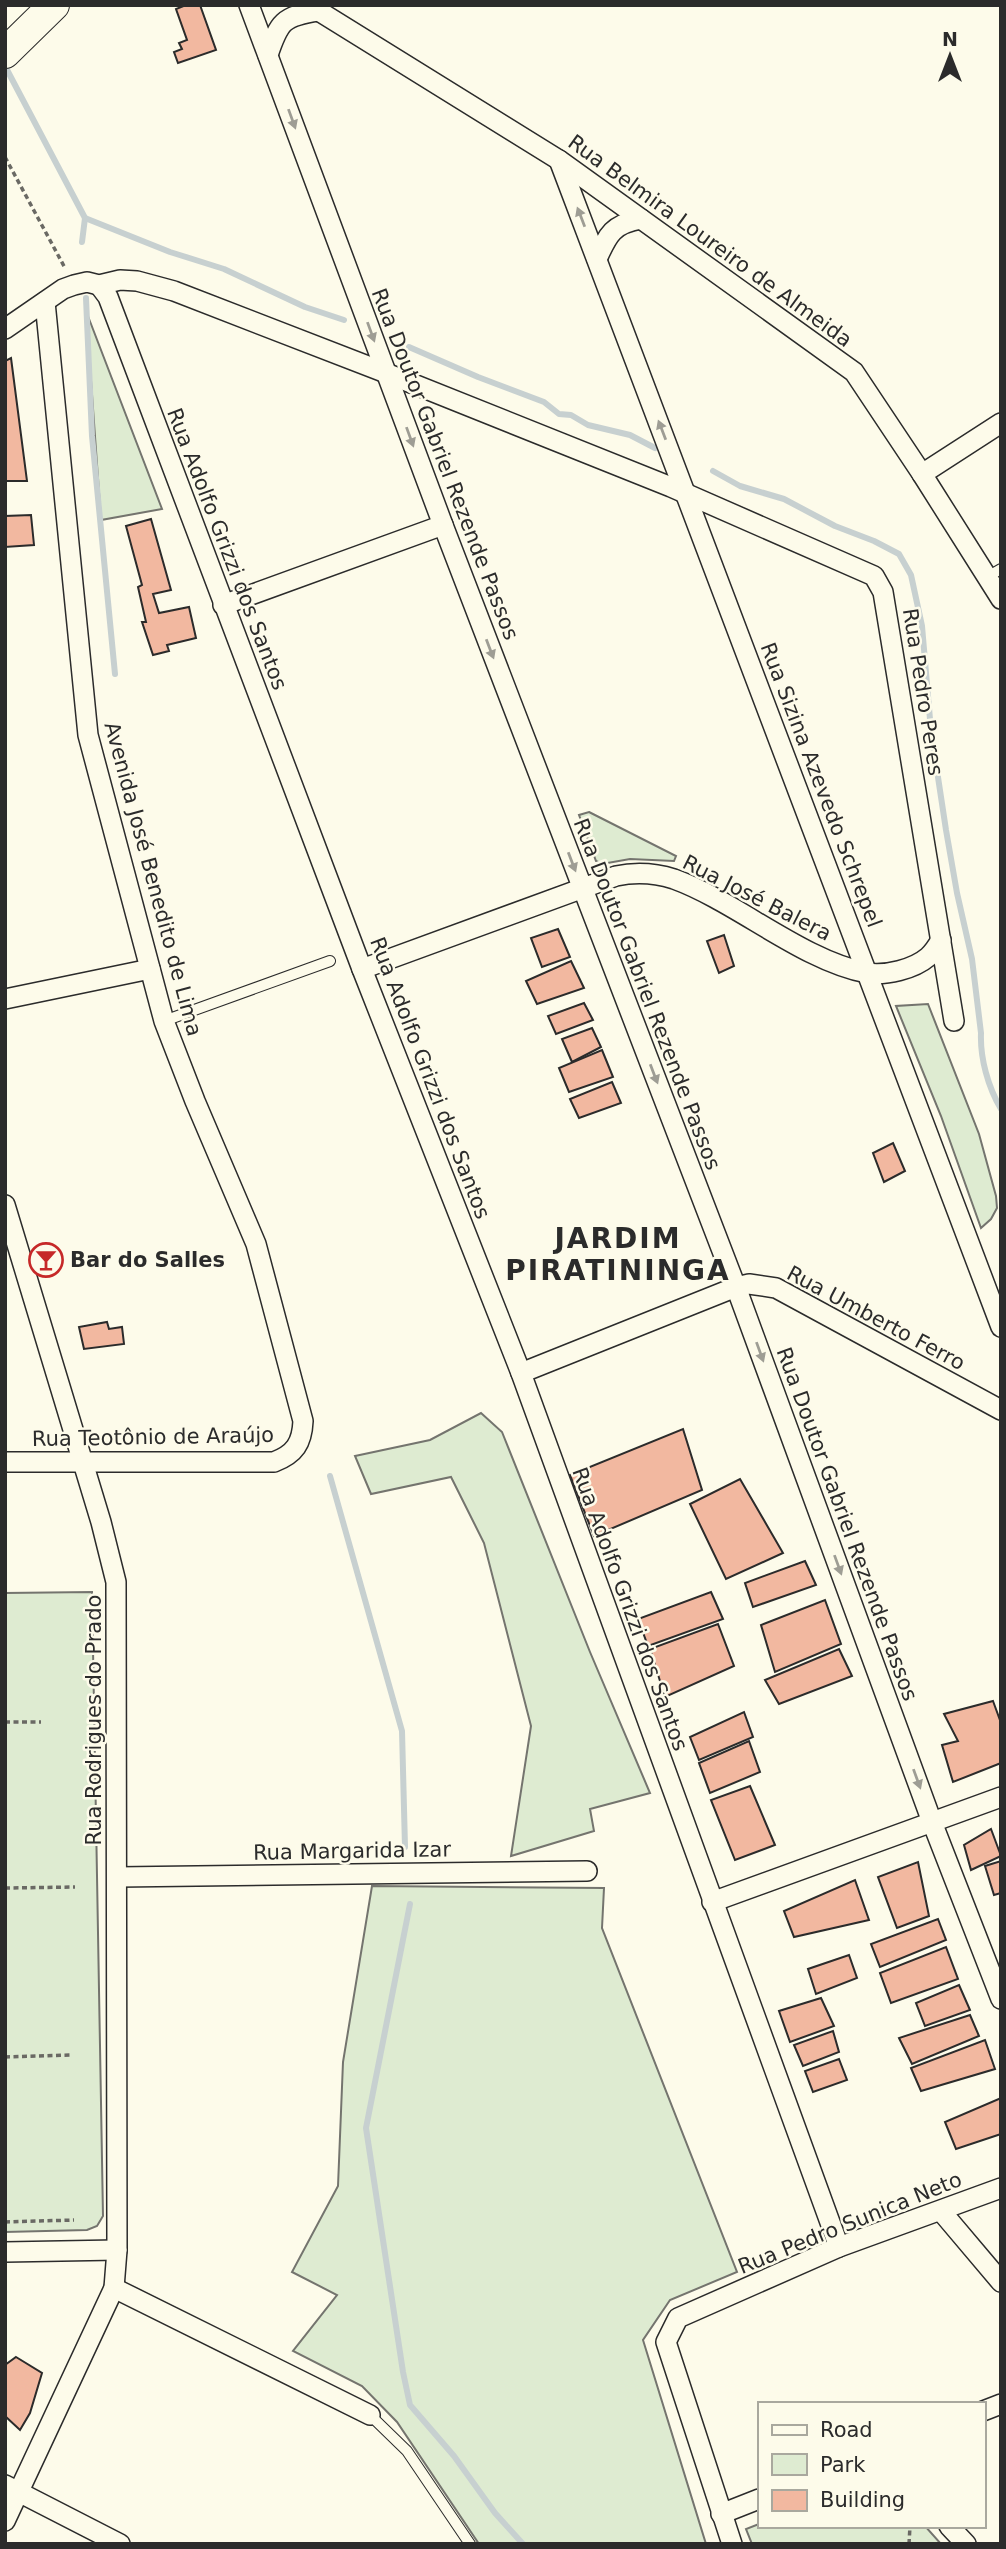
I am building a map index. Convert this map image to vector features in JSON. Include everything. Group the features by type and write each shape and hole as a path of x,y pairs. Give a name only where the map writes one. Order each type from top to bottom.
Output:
{"main road":[{"path":"12,46 35,5"},
{"path":"12,46 54,5"}],"street":[{"name":"Rua Doutor Gabriel Rezende Passos","path":"249,5 443,525 736,1287 932,1822 1001,1999"},
{"path":"268,55 275,34 284,22 296,14 314,8"},
{"name":"Rua Belmira Loureiro de Almeida","path":"314,8 559,160 854,372 922,474 994,573 1001,599"},
{"name":"Rua Sizina Azevedo Schrepel","path":"559,160 1001,1328"},
{"path":"597,259 606,239 614,230 625,222 641,219"},
{"path":"5,329 63,289 74,285 87,282 99,285 137,281 174,291 386,373 686,494"},
{"name":"Rua Adolfo Grizzi dos Santos","path":"99,285 108,297 362,970 520,1373 839,2247"},
{"name":"Avenida José Benedito de Lima","path":"45,302 88,735 164,1021 256,1244 303,1420 302,1435 297,1448"},
{"path":"922,474 1001,423"},
{"name":"Rua Pedro Peres","path":"686,494 867,572 881,584 954,1021"},
{"path":"223,605 443,525"},
{"name":"Rua José Balera","path":"362,970 628,873 673,879 826,959 868,973 893,972 913,965 929,957 942,940"},
{"path":"8,997 150,970"},
{"name":"Rua Rodrigues do Prado","path":"5,1205 116,1581 117,2250 114,2288"},
{"name":"Rua Umberto Ferro","path":"520,1373 749,1284 776,1288 1001,1410"},
{"name":"Rua Umberto Ferro","path":"974,1396 1001,1394"},
{"name":"Rua Teotônio de Araújo","path":"5,1462 274,1462 288,1457 297,1448"},
{"path":"712,1902 1001,1797"},
{"name":"Rua Margarida Izar","path":"118,1877 587,1871"},
{"name":"Rua Pedro Sunica Neto","path":"721,2514 666,2343 678,2319 839,2247 1001,2188"},
{"path":"942,2211 1001,2282"},
{"path":"5,2252 117,2250"},
{"path":"5,2521 12,2489 114,2288 370,2414"},
{"path":"12,2489 120,2544"},
{"path":"732,2544 721,2514 758,2499"},
{"path":"951,2528 966,2544"}],"lane":[{"path":"164,1021 330,961"},
{"path":"370,2414 407,2451 470,2544"}],"path":[{"path":"5,157 74,285"},
{"path":"5,1722 41,1722"},
{"path":"5,1888 75,1887"},
{"path":"5,2057 73,2055"},
{"path":"5,2222 74,2220"}],"green space":[{"path":"86,311 162,509 101,520"},
{"path":"589,812 676,856 674,861 630,859 602,864 596,861 579,815"},
{"path":"928,1004 979,1134 996,1196 997,1208 991,1219 981,1228 941,1116 896,1006"},
{"path":"481,1413 502,1432 650,1793 590,1809 594,1831 511,1856 531,1726 484,1543 451,1477 371,1494 355,1456 430,1440"},
{"path":"92,1592 103,2216 97,2226 87,2230 5,2232 5,1593"},
{"path":"372,1886 604,1888 602,1928 737,2272 670,2300 643,2340 706,2544 479,2544 397,2422 362,2386 293,2351 337,2295 292,2272 338,2186 343,2062"},
{"path":"758,2524 758,2528 927,2528 941,2544 752,2544 746,2529"}],"building":[{"path":"186,5 200,5 216,50 178,63 174,52 182,49 179,43 187,40 176,9"},
{"path":"11,358 27,481 5,481 5,361"},
{"path":"31,515 34,545 5,547 5,516"},
{"path":"151,519 171,590 153,594 159,613 189,607 196,638 167,645 169,651 153,655 142,622 146,622 138,587 142,585 126,526"},
{"path":"558,929 570,957 542,967 531,938"},
{"path":"724,935 734,966 719,973 707,941"},
{"path":"571,961 584,988 537,1004 526,981"},
{"path":"584,1003 593,1020 556,1034 548,1016"},
{"path":"592,1028 601,1047 572,1062 562,1039"},
{"path":"602,1050 613,1077 569,1092 559,1068"},
{"path":"612,1082 621,1103 579,1118 570,1099"},
{"path":"893,1143 905,1171 884,1182 873,1153"},
{"path":"107,1322 109,1329 122,1327 124,1344 84,1349 79,1327"},
{"path":"683,1429 702,1490 594,1536 570,1475"},
{"path":"740,1479 783,1553 726,1579 690,1504"},
{"path":"805,1561 816,1585 753,1607 745,1583"},
{"path":"711,1592 723,1619 648,1646 638,1619"},
{"path":"825,1600 841,1644 775,1672 761,1625"},
{"path":"718,1624 734,1666 665,1697 650,1649"},
{"path":"839,1649 852,1676 779,1704 765,1680"},
{"path":"993,1701 1001,1723 1001,1763 953,1782 942,1745 958,1741 944,1714"},
{"path":"744,1712 753,1737 699,1760 690,1737"},
{"path":"749,1741 760,1772 710,1793 699,1763"},
{"path":"750,1786 775,1845 735,1860 711,1800"},
{"path":"991,1829 1001,1856 971,1870 964,1845"},
{"path":"1001,1861 1001,1893 994,1895 985,1866"},
{"path":"918,1862 929,1916 897,1928 878,1877"},
{"path":"855,1880 869,1920 794,1937 784,1911"},
{"path":"938,1919 946,1940 880,1967 871,1944"},
{"path":"946,1947 958,1979 891,2003 880,1973"},
{"path":"849,1955 857,1978 816,1994 808,1969"},
{"path":"959,1985 970,2010 925,2026 916,2003"},
{"path":"821,1998 834,2026 790,2042 779,2011"},
{"path":"970,2015 979,2036 912,2064 899,2038"},
{"path":"833,2031 839,2052 803,2066 794,2045"},
{"path":"985,2040 995,2069 921,2091 911,2068"},
{"path":"839,2059 847,2080 813,2092 805,2071"},
{"path":"1001,2098 1001,2134 956,2149 945,2122"},
{"path":"16,2357 42,2373 30,2413 20,2430 5,2416 5,2365"}],"waterway":[{"path":"5,66 85,218 170,252 224,269 305,307 344,320"},
{"path":"82,242 85,218"},
{"path":"86,298 92,436 115,674"},
{"path":"409,347 544,402 559,414 571,415 588,425 630,435 655,448"},
{"path":"713,471 740,486 784,499 835,526 899,554 911,575 922,626 931,731 946,830 972,959 983,1062 1001,1109"},
{"path":"330,1476 402,1731 405,1847"},
{"path":"410,1904 366,2128 403,2372 410,2405 454,2456 495,2513 523,2544"}],"place":[{"name":"Bar do Salles","path":"46,1260"}],"district":[{"name":"JARDIM PIRATININGA","path":"618,1254"}]}
